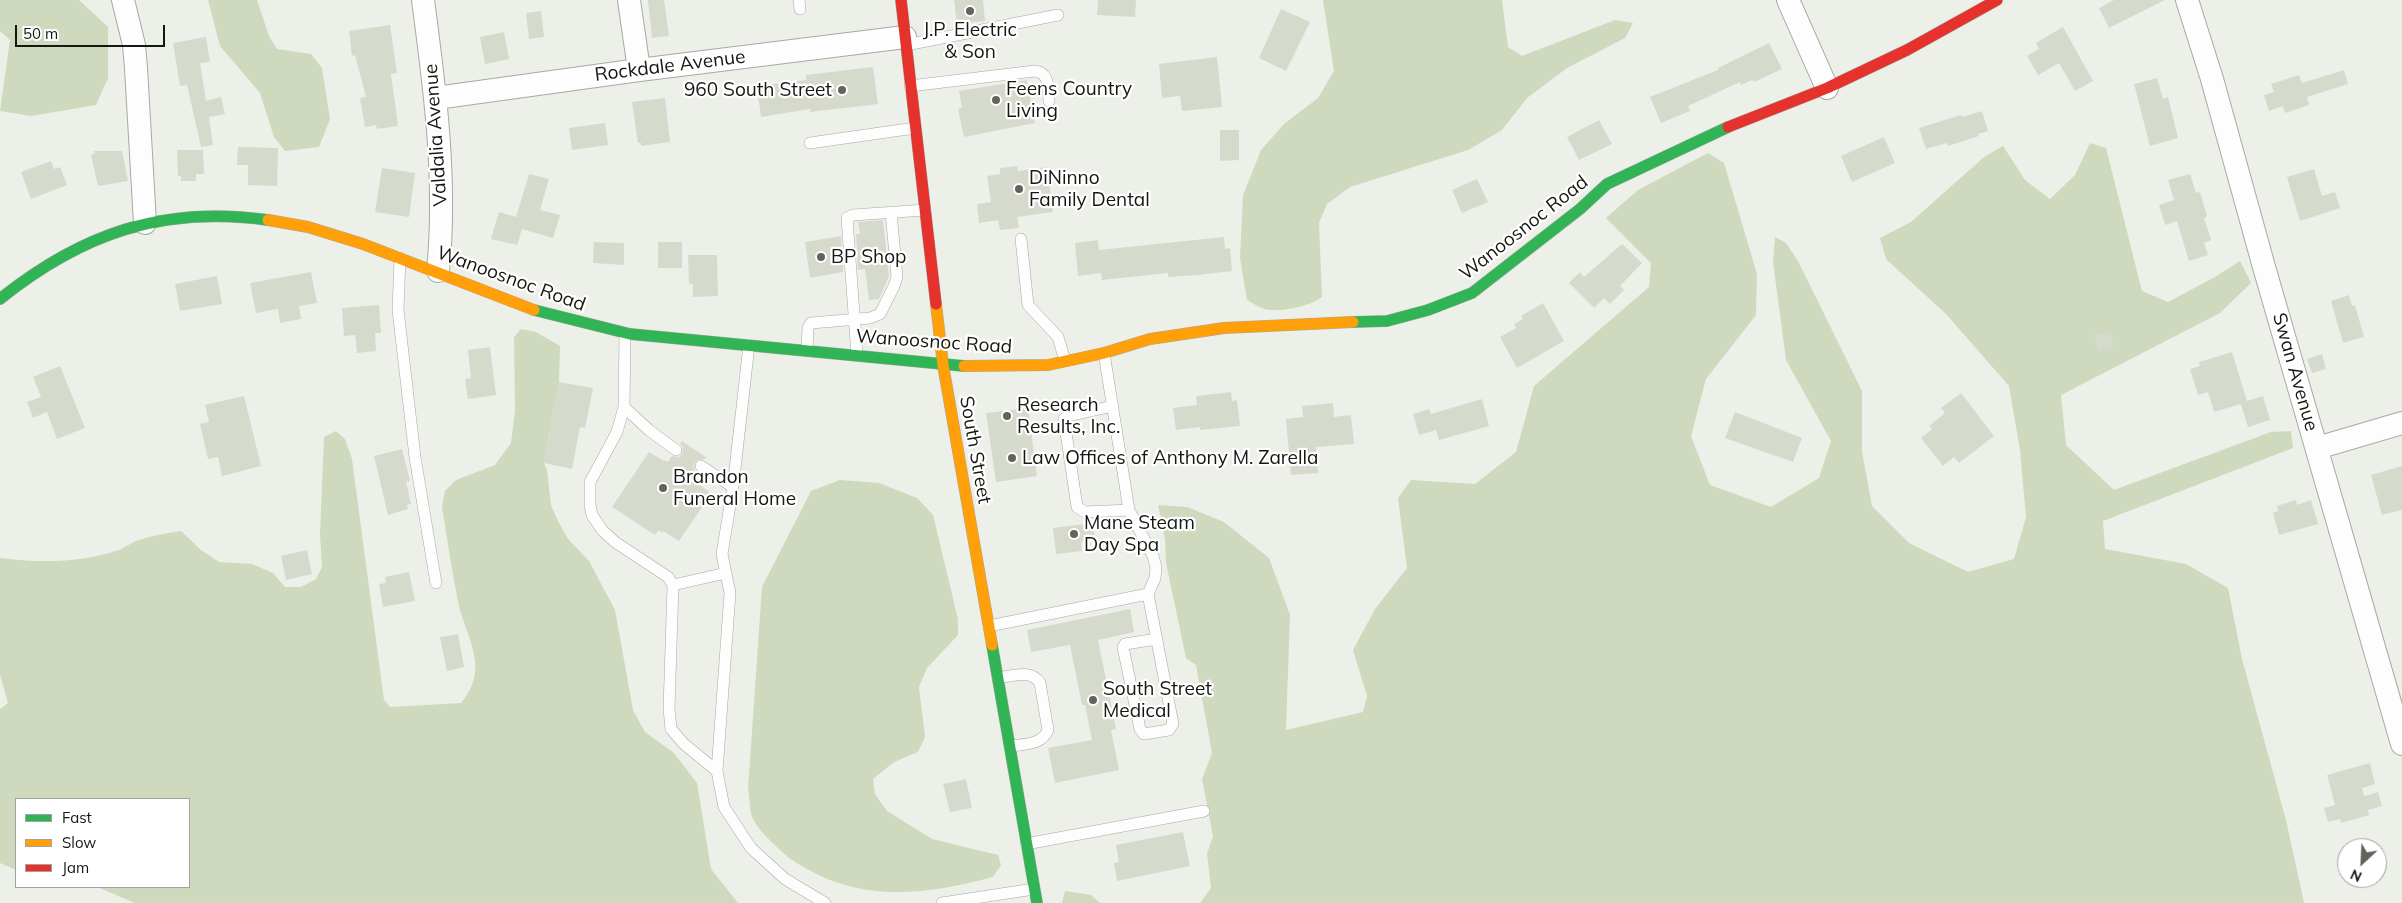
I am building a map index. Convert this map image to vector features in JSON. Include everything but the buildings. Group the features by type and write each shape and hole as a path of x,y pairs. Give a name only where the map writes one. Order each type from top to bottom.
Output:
{"main road":[{"name":"South Street","path":"901,0 942,365 1037,903"},
{"name":"Wanoosnoc Road","path":"0,299 29,275 78,245 94,238 145,223 206,216 244,217 288,223 336,235 438,271 519,304 580,324 625,333 942,365 998,367 1048,365 1104,353 1150,339 1183,333 1224,328 1387,321 1428,310 1472,293 1580,209 1607,184 1723,129 1827,88 1907,50 1997,0"}],"street":[{"path":"123,0 134,45 145,223"},
{"name":"Valdalia Avenue","path":"423,0 436,98 442,227 438,271"},
{"path":"629,0 639,70"},
{"path":"1788,0 1827,88"},
{"name":"Swan Avenue","path":"2187,0 2212,79 2264,267 2402,744"},
{"name":"Rockdale Avenue","path":"436,98 639,70 906,41"},
{"path":"2317,448 2402,423"}],"lane":[{"path":"906,41 1058,15"},
{"path":"910,86 1035,71 1044,73 1047,77 1049,100"},
{"path":"810,143 915,128"},
{"path":"857,355 846,221 854,215 925,210"},
{"path":"807,350 810,322 854,320 870,318 880,314 896,282 890,212"},
{"path":"1021,239 1028,305 1058,337 1066,361"},
{"path":"400,258 398,310 415,457 436,583"},
{"path":"625,333 624,407 617,432 590,482 592,516 614,542 668,577 673,585 669,709 672,729 684,744 717,771"},
{"path":"749,345 733,487 722,554 730,593 717,771 724,808 751,848 785,879 825,903"},
{"path":"1104,353 1129,510 1153,556 1156,567 1148,594 1157,639 1173,724 1169,730 1144,734 1140,729 1123,647 1125,644 1157,639"},
{"path":"1113,406 1068,416 1064,419 1074,488 1077,507 1085,512 1129,510"},
{"path":"624,407 650,431 676,450"},
{"path":"702,466 733,487"},
{"path":"673,585 726,573"},
{"path":"989,626 1148,594"},
{"path":"998,678 1024,675 1034,676 1040,683 1042,693 1048,730 1044,738 1039,742 1010,746"},
{"path":"1026,844 1204,811"},
{"path":"942,903 1034,889"}],"green space":[{"path":"0,0 79,0 108,27 108,78 96,105 31,116 0,111 10,40 0,31"},
{"path":"208,0 257,0 269,36 277,49 311,54 322,68 330,119 319,147 285,151 274,137 260,93 220,46"},
{"path":"1323,0 1502,0 1508,47 1522,56 1615,20 1633,23 1625,38 1567,68 1527,98 1502,130 1468,150 1350,187 1327,204 1319,223 1322,297 1295,308 1265,309 1247,300 1240,258 1243,195 1261,150 1284,124 1318,98 1334,71"},
{"path":"2090,143 2106,148 2142,291 2168,302 2215,277 2240,261 2251,283 2220,313 2061,395 2066,445 2114,490 2271,432 2291,431 2293,448 2103,521 2105,549 2186,564 2228,588 2242,659 2286,820 2304,903 1200,903 1211,888 1207,854 1213,836 1202,779 1212,753 1196,665 1186,658 1166,563 1165,539 1158,505 1187,507 1224,522 1269,558 1290,615 1286,730 1363,712 1367,696 1353,650 1375,609 1407,568 1398,498 1411,480 1475,484 1516,452 1534,386 1649,287 1651,263 1606,218 1638,190 1708,153 1724,163 1757,274 1756,315 1706,379 1691,436 1710,485 1771,507 1819,478 1831,441 1786,360 1773,262 1775,237 1786,243 1798,261 1862,391 1862,452 1872,506 1909,543 1968,572 2014,559 2026,517 2020,450 2009,386 1946,314 1886,259 1880,238 1911,222 1984,157 2003,146 2025,180 2050,199 2075,175"},
{"path":"521,329 536,332 560,346 559,382 544,463 547,470 551,505 568,539 589,561 615,610 633,710 645,732 674,753 697,783 711,869 738,903 135,903 99,888 190,888 190,798 15,798 15,870 0,863 0,709 8,703 0,675 0,558 30,561 75,560 119,550 136,541 181,531 201,550 219,562 252,564 273,573 285,587 301,587 316,579 322,567 320,534 324,437 336,431 345,439 352,459 384,700 390,707 461,703 470,690 474,678 474,653 458,602 442,507 445,491 456,480 495,465 511,443 515,411 514,337"},
{"path":"840,480 879,483 917,498 933,515 958,619 958,635 927,668 919,687 925,737 918,752 894,762 873,779 875,794 887,811 932,839 998,855 1001,865 993,877 938,889 912,892 887,892 838,883 814,873 789,858 756,825 752,816 748,789 762,587 811,491"},
{"path":"1065,891 1091,895 1100,903 1062,903"}],"traffic: fast":[{"path":"1353,322 1387,321 1428,310 1472,293 1580,209 1607,184 1728,127"},
{"path":"0,299 30,276 61,257 93,241 125,230 158,221 193,217 230,216 268,220"},
{"path":"534,310 630,334 964,366"},
{"path":"992,645 1037,903"}],"traffic: slow":[{"path":"268,220 308,227 363,244 534,310"},
{"path":"936,304 943,365 992,645"},
{"path":"964,366 1048,365 1104,353 1150,339 1224,328 1353,322"}],"traffic: jam":[{"path":"901,0 936,304"},
{"path":"1728,127 1827,88 1907,50 1997,0"}],"place":[{"name":"J.P. Electric & Son","path":"970,11"},
{"name":"960 South Street","path":"842,90"},
{"name":"Feens Country Living","path":"996,100"},
{"name":"DiNinno Family Dental","path":"1019,189"},
{"name":"BP Shop","path":"821,257"},
{"name":"Research Results, Inc.","path":"1007,416"},
{"name":"Law Offices of Anthony M. Zarella","path":"1012,458"},
{"name":"Brandon Funeral Home","path":"663,488"},
{"name":"Mane Steam Day Spa","path":"1074,534"},
{"name":"South Street Medical","path":"1093,700"}]}
